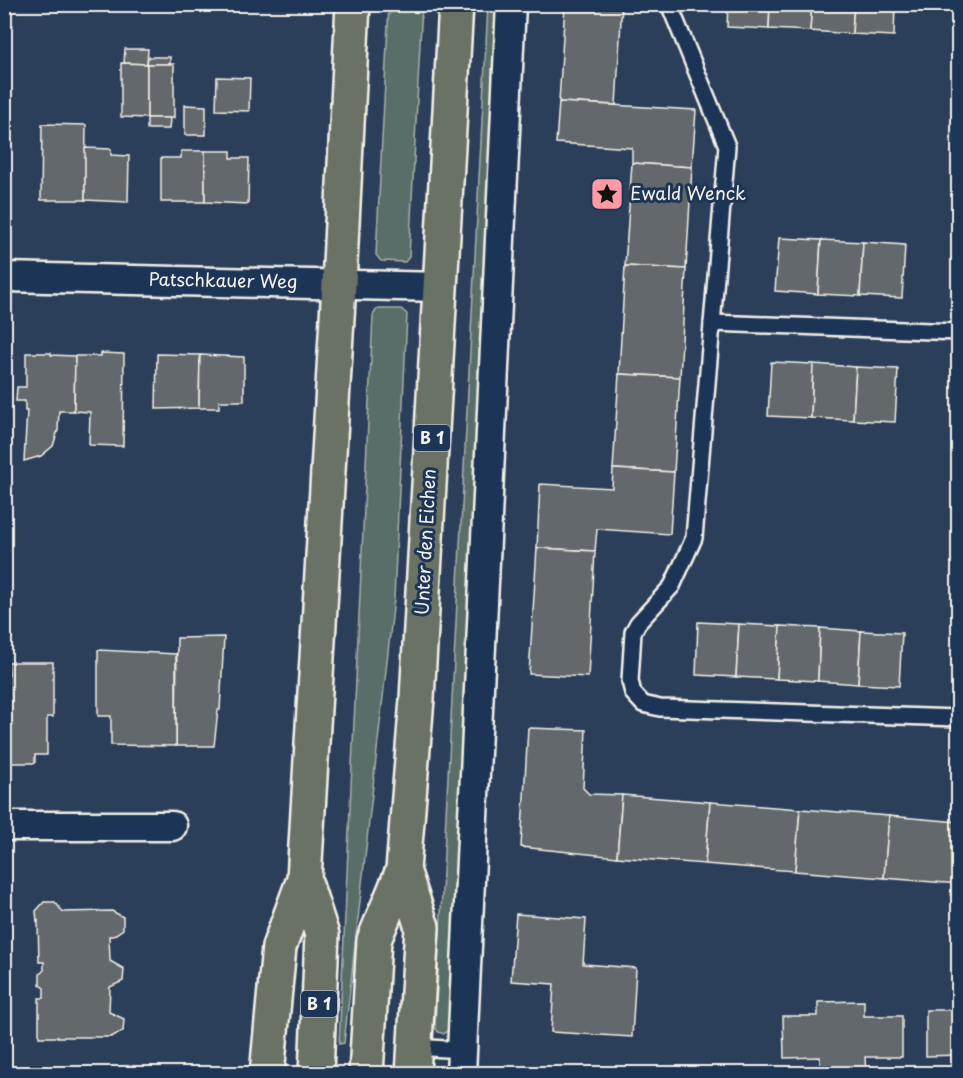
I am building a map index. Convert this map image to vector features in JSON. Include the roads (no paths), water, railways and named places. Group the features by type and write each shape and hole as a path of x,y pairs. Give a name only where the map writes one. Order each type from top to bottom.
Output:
{"main road":[{"name":"B 1","path":"316,1074 322,935 304,879 353,4"},
{"name":"Unter den Eichen","path":"366,1074 374,940 403,870 417,699 456,4"},
{"path":"403,870 423,927 414,1060"},
{"path":"267,1074 279,946 304,879"}],"street":[{"path":"461,1062 511,4"},
{"name":"Patschkauer Weg","path":"4,277 441,287"},
{"path":"4,826 172,826"}],"lane":[{"path":"669,4 728,146 694,538 672,586 638,623 633,632 630,681 633,693 643,704 660,708 958,718"},
{"path":"712,323 958,332"},
{"path":"414,1060 461,1062"}],"place":[{"name":"Ewald Wenck","path":"607,194"}]}
